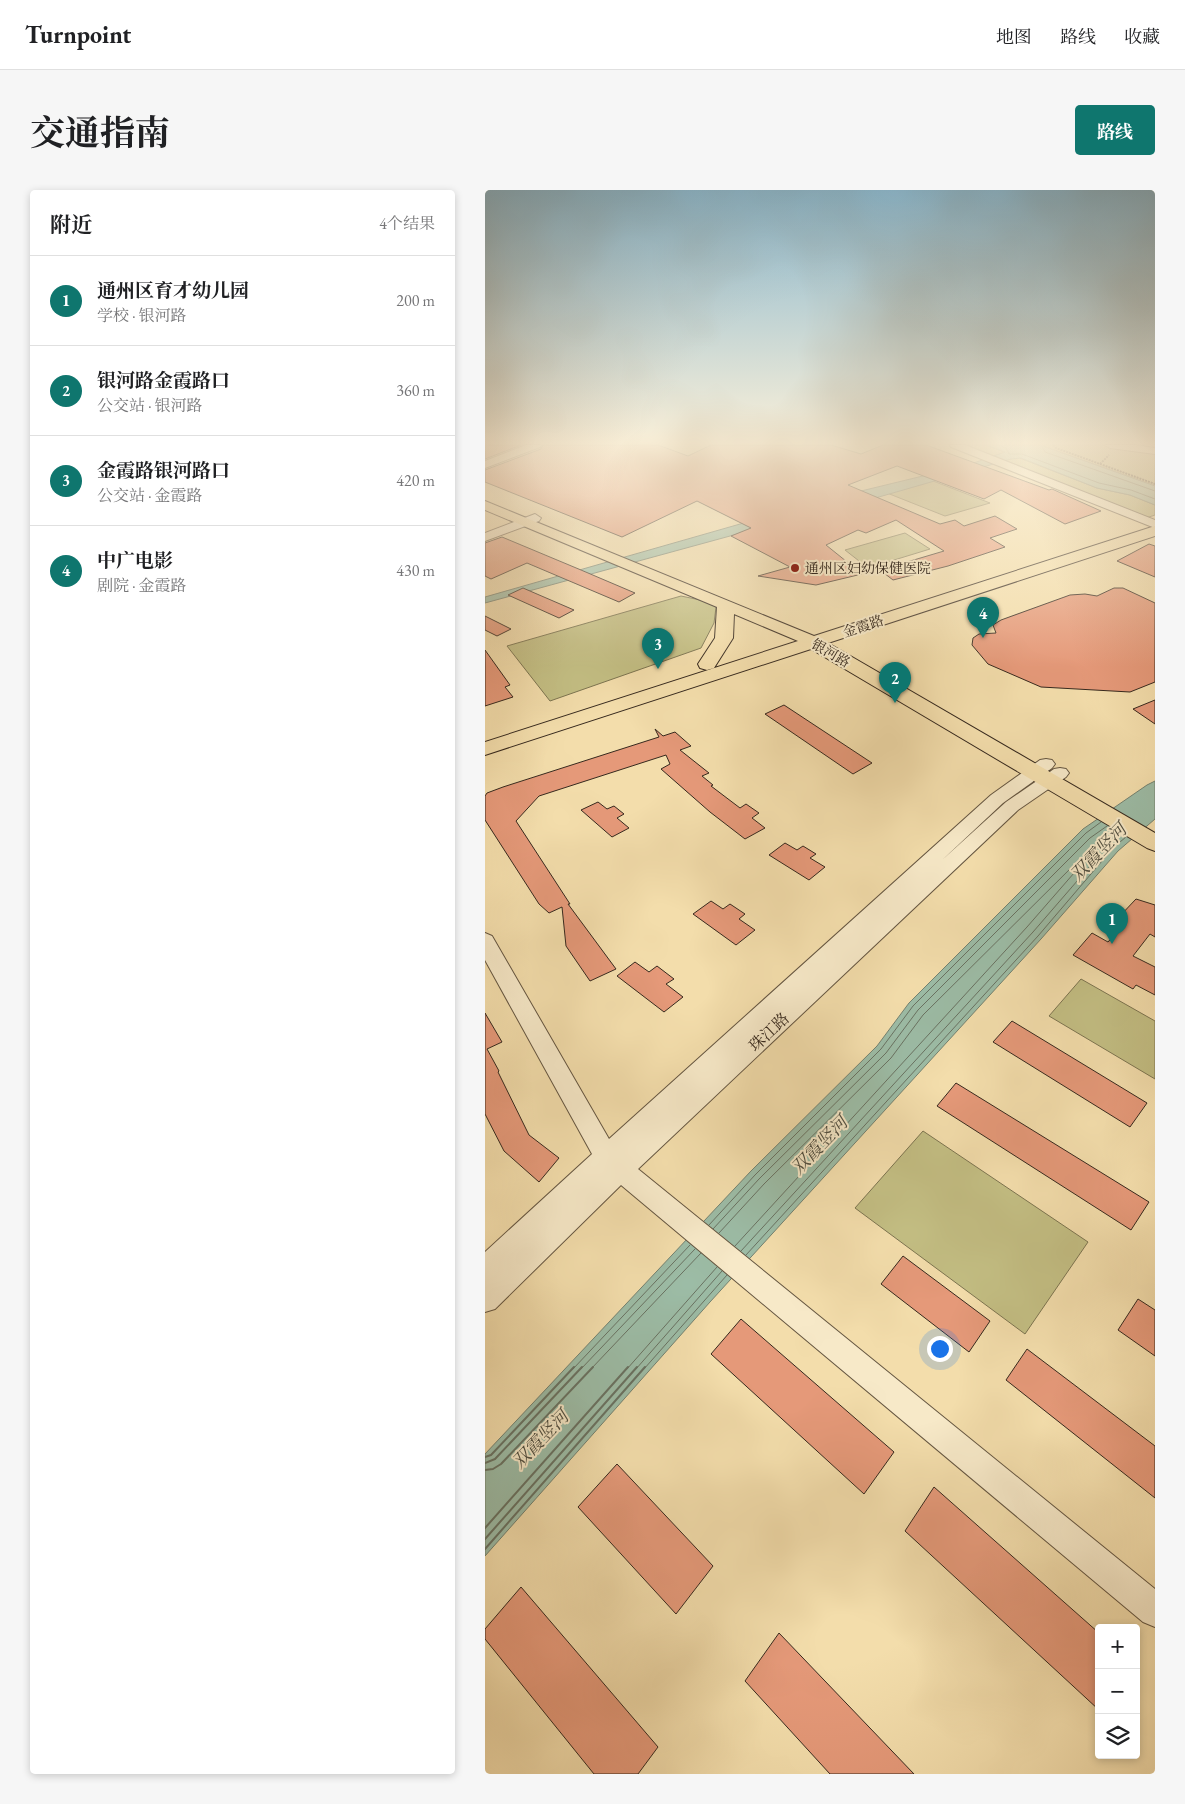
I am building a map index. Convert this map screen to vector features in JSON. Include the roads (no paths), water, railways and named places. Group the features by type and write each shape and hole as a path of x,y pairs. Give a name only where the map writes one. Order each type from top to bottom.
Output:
{"main road":[{"name":"银河路","path":"527,519 811,636 1047,772 1098,803 1155,844"},
{"name":"银河路","path":"530,520 726,605 811,636"},
{"name":"金霞路","path":"485,749 811,636 1154,525"},
{"path":"707,664 724,638 726,605"},
{"name":"金霞路","path":"485,737 707,664 811,636"},
{"name":"银河路","path":"1098,803 1155,828"}],"street":[{"path":"1139,519 1154,525"},
{"path":"485,537 530,520"},
{"name":"珠江路","path":"485,1270 613,1163 1012,806 1047,772"},
{"path":"485,941 613,1163 1155,1610"},
{"name":"珠江路","path":"485,1299 613,1163"}],"water":[{"path":"758,519 795,519 485,603 485,597"},
{"name":"双霞竖河","path":"1155,781 1155,819 1118,851 1041,939 710,1302 485,1556 485,1454 751,1171 877,1046 909,1003 1083,829"}],"place":[{"name":"通州区妇幼保健医院","path":"795,568"},
{"name":"中广电影","path":"983,638"},
{"name":"金霞路银河路口","path":"658,669"},
{"name":"银河路金霞路口","path":"895,703"},
{"name":"通州区育才幼儿园","path":"1112,944"}]}
